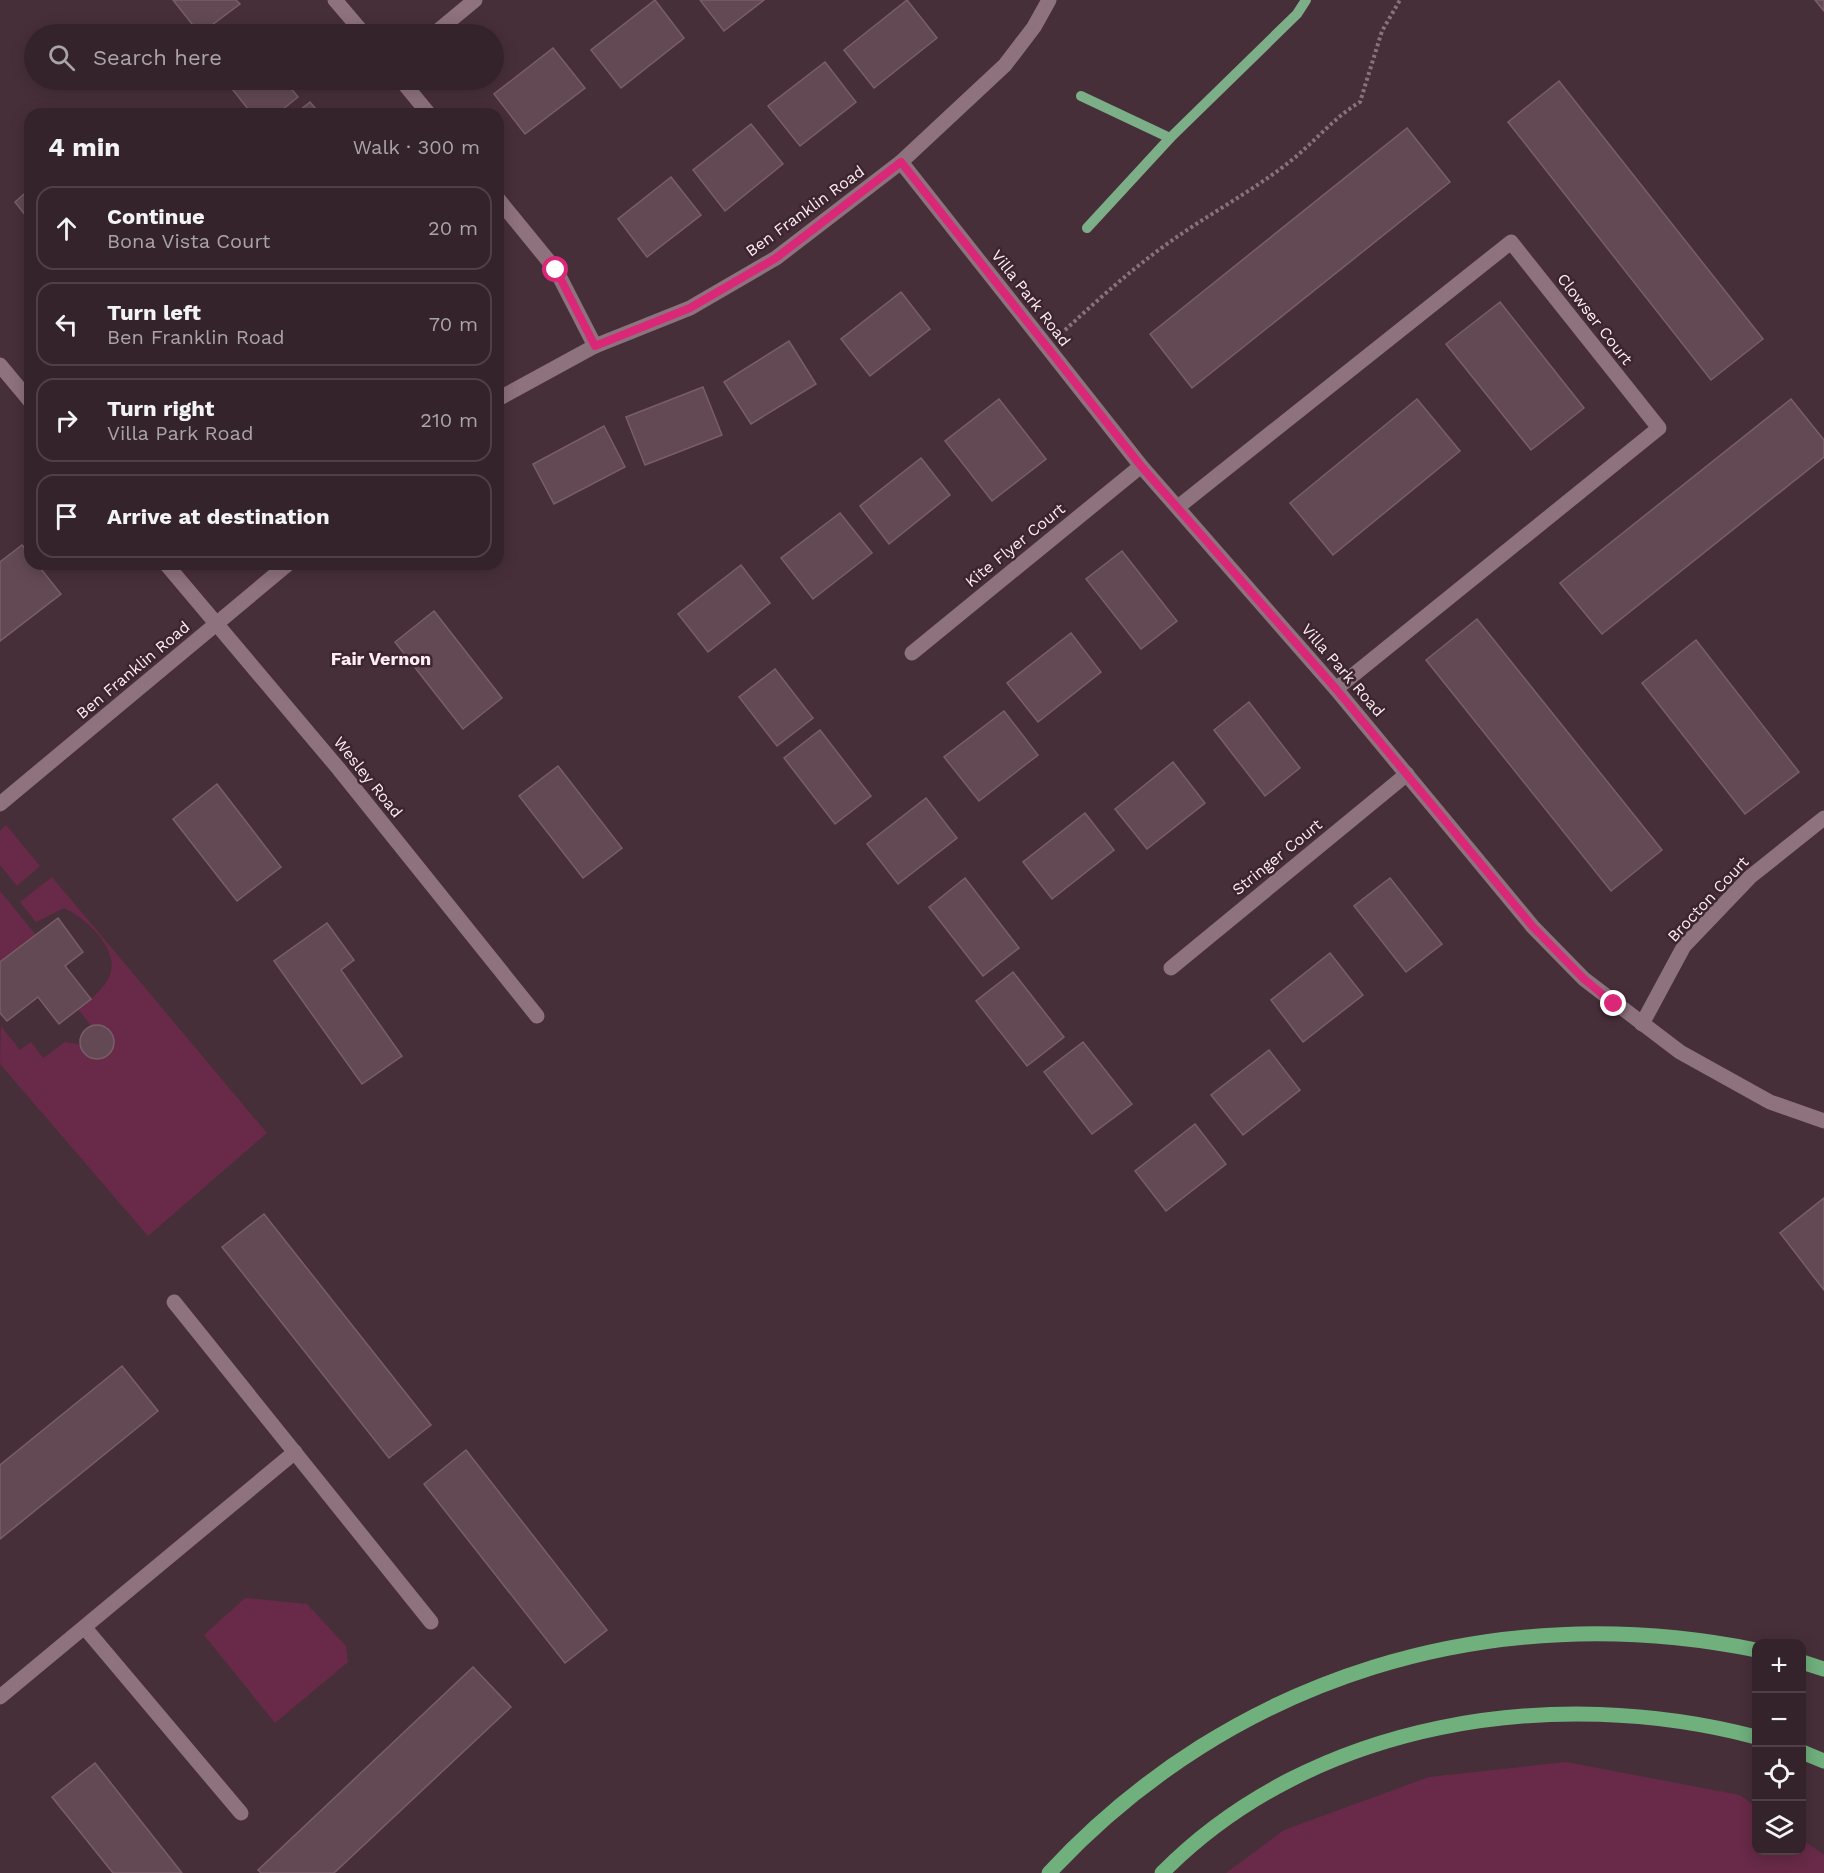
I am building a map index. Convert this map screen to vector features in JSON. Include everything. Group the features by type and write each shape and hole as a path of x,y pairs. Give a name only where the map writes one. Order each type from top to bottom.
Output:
{"main road":[{"path":"1049,1873 1133,1793 1213,1738 1299,1693 1386,1662 1484,1642 1582,1633 1680,1638 1752,1649"},
{"path":"1806,1663 1824,1669"},
{"path":"1162,1873 1225,1818 1283,1782 1350,1753 1426,1731 1475,1722 1591,1715 1682,1721 1752,1736"},
{"path":"1806,1754 1824,1761"}],"street":[{"path":"335,0 355,24"},
{"path":"446,24 475,0"},
{"name":"Ben Franklin Road","path":"504,396 595,346 690,308 766,263 901,162 1005,65 1034,27 1049,0"},
{"path":"409,90 424,108"},
{"name":"Villa Park Road","path":"901,162 1141,466 1336,689 1533,927 1584,979 1680,1052 1723,1078 1770,1102 1824,1121"},
{"path":"504,206 556,270 595,346"},
{"name":"Clowser Court","path":"1178,507 1511,242 1659,428 1336,689"},
{"path":"0,365 24,394"},
{"name":"Kite Flyer Court","path":"912,653 1141,466"},
{"name":"Wesley Road","path":"171,570 338,768 537,1016"},
{"name":"Ben Franklin Road","path":"0,804 281,570"},
{"name":"Stringer Court","path":"1171,968 1407,774"},
{"name":"Brocton Court","path":"1642,1024 1684,946 1750,877 1824,818"},
{"path":"174,1302 431,1622"},
{"path":"0,1697 295,1452"},
{"path":"85,1628 241,1813"}],"path":[{"path":"1047,347 1131,272 1172,240 1287,164 1327,129 1338,115 1360,102 1382,32 1400,0"}],"shaded area":[{"path":"6,825 40,866 17,886 0,865 0,831"},
{"path":"52,877 267,1133 148,1236 0,1064 1,1026 20,1050 31,1042 43,1058 65,1042 78,1044 88,1057 102,1059 112,1051 114,1036 106,1026 91,1026 78,1009 98,993 109,977 112,961 104,942 81,918 64,908 36,922 20,902"},
{"path":"0,891 36,935 0,962"},
{"path":"245,1598 307,1604 346,1646 348,1662 275,1723 204,1635"},
{"path":"1566,1762 1740,1795 1752,1804 1752,1855 1806,1855 1806,1842 1824,1855 1824,1873 1226,1873 1284,1830 1429,1777"}],"building":[{"path":"173,0 236,0 240,4 213,24 192,24"},
{"path":"655,0 684,38 621,88 591,50"},
{"path":"700,0 764,0 724,31"},
{"path":"907,0 937,38 874,88 844,50"},
{"path":"1815,0 1824,0 1824,11"},
{"path":"553,48 585,88 525,134 494,94 499,90 504,90 504,86"},
{"path":"825,62 856,102 800,146 768,106"},
{"path":"1559,81 1763,339 1711,380 1508,122"},
{"path":"233,90 292,90 298,97 284,108 247,108"},
{"path":"310,102 315,108 302,108"},
{"path":"751,124 783,164 725,211 693,170"},
{"path":"1407,128 1450,182 1192,388 1150,334"},
{"path":"671,177 701,215 647,257 618,219"},
{"path":"24,194 24,213 15,202"},
{"path":"901,292 930,329 870,376 841,339"},
{"path":"1500,302 1584,408 1531,450 1446,344"},
{"path":"789,341 816,384 751,424 724,382"},
{"path":"703,387 722,435 645,465 626,417"},
{"path":"999,399 1046,459 992,501 945,441"},
{"path":"1417,399 1460,451 1333,555 1290,503"},
{"path":"1791,399 1824,440 1824,457 1602,634 1560,583"},
{"path":"604,426 625,467 554,504 533,464"},
{"path":"921,458 950,495 889,544 860,506"},
{"path":"840,513 872,553 813,599 781,558"},
{"path":"22,545 24,570 42,570 61,594 0,641 0,562"},
{"path":"1122,551 1177,621 1141,649 1086,579"},
{"path":"741,565 770,603 708,652 678,614"},
{"path":"434,611 502,698 463,729 395,642"},
{"path":"1477,619 1662,850 1611,891 1426,660"},
{"path":"1071,633 1101,672 1038,722 1007,683"},
{"path":"1696,640 1799,772 1745,814 1642,683"},
{"path":"775,669 813,718 777,746 739,697"},
{"path":"1249,702 1300,768 1265,796 1214,730"},
{"path":"1004,711 1038,755 979,801 944,757"},
{"path":"820,730 871,796 835,824 784,758"},
{"path":"1173,762 1205,803 1147,849 1115,809"},
{"path":"558,766 622,848 583,878 519,796"},
{"path":"217,784 281,867 237,901 173,819"},
{"path":"926,798 957,838 898,884 867,844"},
{"path":"1085,813 1114,850 1052,899 1023,862"},
{"path":"965,878 1019,948 983,976 929,907"},
{"path":"1390,878 1442,944 1406,972 1354,906"},
{"path":"58,918 83,952 65,966 91,999 59,1024 38,997 7,1021 0,1013 0,962"},
{"path":"327,923 354,960 341,970 402,1056 362,1084 274,961"},
{"path":"1330,953 1363,995 1303,1042 1271,1000"},
{"path":"1013,972 1064,1037 1027,1066 976,1001"},
{"path":"97,1025 109,1030 114,1042 109,1054 97,1059 85,1054 80,1042 85,1030"},
{"path":"1083,1042 1132,1104 1092,1134 1044,1072"},
{"path":"1269,1050 1300,1090 1243,1135 1211,1095"},
{"path":"1195,1124 1226,1164 1166,1211 1135,1171"},
{"path":"1824,1198 1824,1290 1780,1233"},
{"path":"264,1214 431,1425 389,1458 222,1247"},
{"path":"122,1366 158,1411 0,1539 0,1465"},
{"path":"466,1450 607,1630 565,1663 424,1484"},
{"path":"473,1667 511,1707 334,1873 261,1873 258,1870"},
{"path":"95,1763 182,1873 113,1873 52,1797"}],"waterway":[{"path":"1087,228 1170,138 1297,14 1306,0"},
{"path":"1081,96 1170,138"}],"district":[{"name":"Fair Vernon","path":"381,658"}],"route":[{"path":"556,270 595,346 690,308 776,258 901,162 1141,466 1336,689 1533,927 1584,979 1614,1004"}]}
